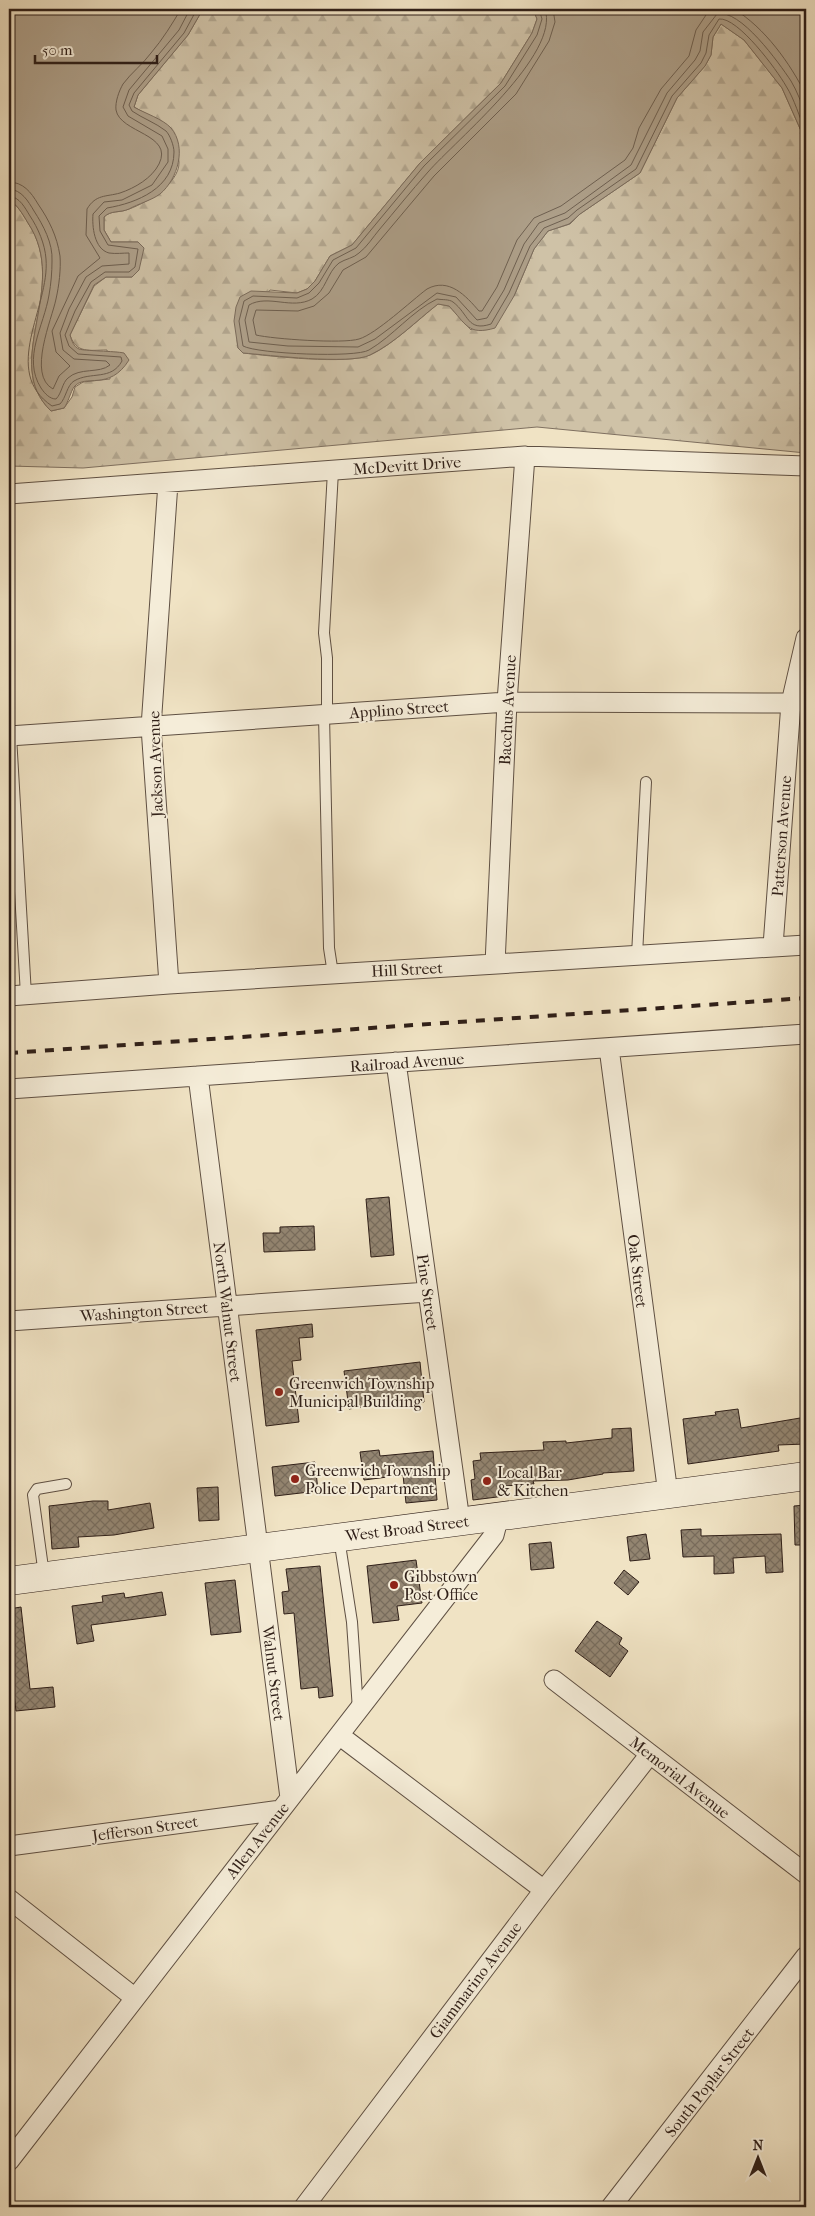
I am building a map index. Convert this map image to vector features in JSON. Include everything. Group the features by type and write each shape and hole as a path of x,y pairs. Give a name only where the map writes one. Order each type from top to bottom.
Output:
{"main road":[{"name":"West Broad Street","path":"9,1580 806,1476"}],"street":[{"name":"McDevitt Drive","path":"9,494 525,456 806,466"},
{"name":"Bacchus Avenue","path":"495,964 507,702 525,456"},
{"name":"Jackson Avenue","path":"168,483 151,727 169,984"},
{"name":"Patterson Avenue","path":"774,946 790,703 806,638"},
{"name":"Applino Street","path":"10,736 507,702 790,703"},
{"name":"Hill Street","path":"18,995 806,944"},
{"name":"Railroad Avenue","path":"9,1089 806,1034"},
{"name":"Oak Street","path":"609,1048 668,1494"},
{"name":"Pine Street","path":"396,1062 460,1522"},
{"name":"North Walnut Street","path":"198,1076 258,1548"},
{"name":"Washington Street","path":"9,1321 428,1292"},
{"name":"Allen Avenue","path":"9,2161 494,1535 499,1516"},
{"name":"Walnut Street","path":"258,1548 285,1804"},
{"name":"Memorial Avenue","path":"554,1680 806,1874"},
{"path":"339,1735 544,1890"},
{"name":"Giammarino Avenue","path":"304,2207 544,1890 650,1754"},
{"name":"Jefferson Street","path":"9,1846 285,1804"},
{"path":"9,1899 135,1998"},
{"name":"South Poplar Street","path":"611,2207 806,1956"}],"lane":[{"path":"332,974 329,948 327,658 324,633 333,471"},
{"path":"10,736 18,995"},
{"path":"637,955 646,782"},
{"path":"44,1576 33,1496 36,1489 66,1484"},
{"path":"339,1537 352,1622 358,1710"}],"green space":[{"path":"203,9 533,9 537,19 532,33 501,83 420,163 352,245 330,256 315,281 307,289 297,293 270,290 237,340 238,348 243,353 308,359 344,359 370,355 396,339 438,304 449,306 471,330 514,296 534,249 548,231 570,224 580,214 640,173 677,98 705,66 711,55 713,37 721,24 744,40 782,88 806,142 806,453 537,427 83,468 9,466 9,199 24,216 39,247 43,272 33,347 32,370 37,391 51,411 64,408 72,397 75,387 83,382 110,379 107,350 84,350 76,345 70,335 94,286 106,277 132,277 138,242 111,242 104,230 104,217 112,212 123,211 151,198 167,186 178,170 179,162 171,128 134,107 138,95 188,35"}],"water":[{"path":"9,9 203,9 188,35 138,95 134,107 171,128 179,144 176,172 166,188 157,196 129,209 110,213 104,217 104,230 111,242 138,242 144,248 139,270 132,277 106,277 94,285 70,335 74,345 79,349 124,353 129,360 114,376 79,383 74,387 64,408 51,411 37,392 32,370 33,347 43,273 39,248 24,216 9,199"},
{"path":"533,9 806,9 806,142 782,88 744,40 721,24 713,37 711,55 705,66 677,98 640,173 580,214 569,224 548,231 534,249 514,296 495,328 479,330 468,327 449,306 438,304 388,344 370,355 360,358 328,359 243,353 238,348 234,321 240,297 251,291 297,293 307,289 315,281 330,256 352,245 420,163 501,83 532,33 537,19"}],"building":[{"path":"389,1197 394,1255 371,1257 366,1199"},
{"path":"314,1226 315,1250 264,1252 263,1233 280,1233 280,1227"},
{"name":"Greenwich Township Municipal Building","path":"312,1324 313,1337 299,1338 301,1360 292,1361 299,1422 266,1426 256,1330"},
{"path":"420,1362 424,1402 394,1405 394,1402 349,1409 344,1371"},
{"path":"738,1409 741,1428 806,1417 806,1444 778,1445 779,1451 688,1464 683,1419 716,1415 715,1412"},
{"path":"631,1428 634,1471 603,1473 568,1480 533,1481 534,1484 504,1486 505,1496 473,1500 471,1480 475,1479 473,1461 481,1460 480,1453 544,1450 543,1442 566,1441 566,1443 612,1438 612,1429"},
{"path":"379,1450 380,1456 433,1451 437,1500 406,1503 403,1475 364,1480 360,1452"},
{"name":"Greenwich Township Police Department","path":"315,1462 318,1491 275,1496 272,1467"},
{"path":"218,1487 219,1520 199,1521 197,1488"},
{"path":"108,1501 108,1510 150,1503 154,1528 114,1535 78,1537 79,1547 52,1549 49,1506"},
{"path":"806,1505 806,1545 795,1545 794,1506"},
{"path":"701,1529 701,1536 781,1534 783,1572 766,1573 765,1556 733,1558 734,1573 714,1574 714,1556 683,1557 681,1530"},
{"path":"646,1534 650,1559 630,1561 627,1537"},
{"path":"551,1542 554,1568 531,1570 529,1544"},
{"name":"Gibbstown Post Office","path":"416,1560 422,1603 397,1606 399,1620 373,1623 367,1566"},
{"path":"320,1566 333,1696 319,1698 318,1687 301,1689 294,1613 284,1614 282,1592 289,1591 286,1569"},
{"path":"624,1570 639,1582 628,1595 614,1583"},
{"path":"235,1580 241,1632 211,1635 205,1583"},
{"path":"162,1592 166,1615 91,1625 94,1641 77,1644 72,1606 103,1602 102,1596 124,1593 125,1598"},
{"path":"21,1607 30,1689 53,1687 55,1707 16,1711 11,1668 9,1669 9,1609"},
{"path":"597,1621 622,1638 619,1644 628,1651 610,1677 575,1651"}],"railway":[{"path":"9,1053 806,998"}],"place":[{"name":"Greenwich Township Municipal Building","path":"279,1392"},
{"name":"Greenwich Township Police Department","path":"295,1479"},
{"name":"Local Bar & Kitchen","path":"487,1481"},
{"name":"Gibbstown Post Office","path":"394,1585"}]}
